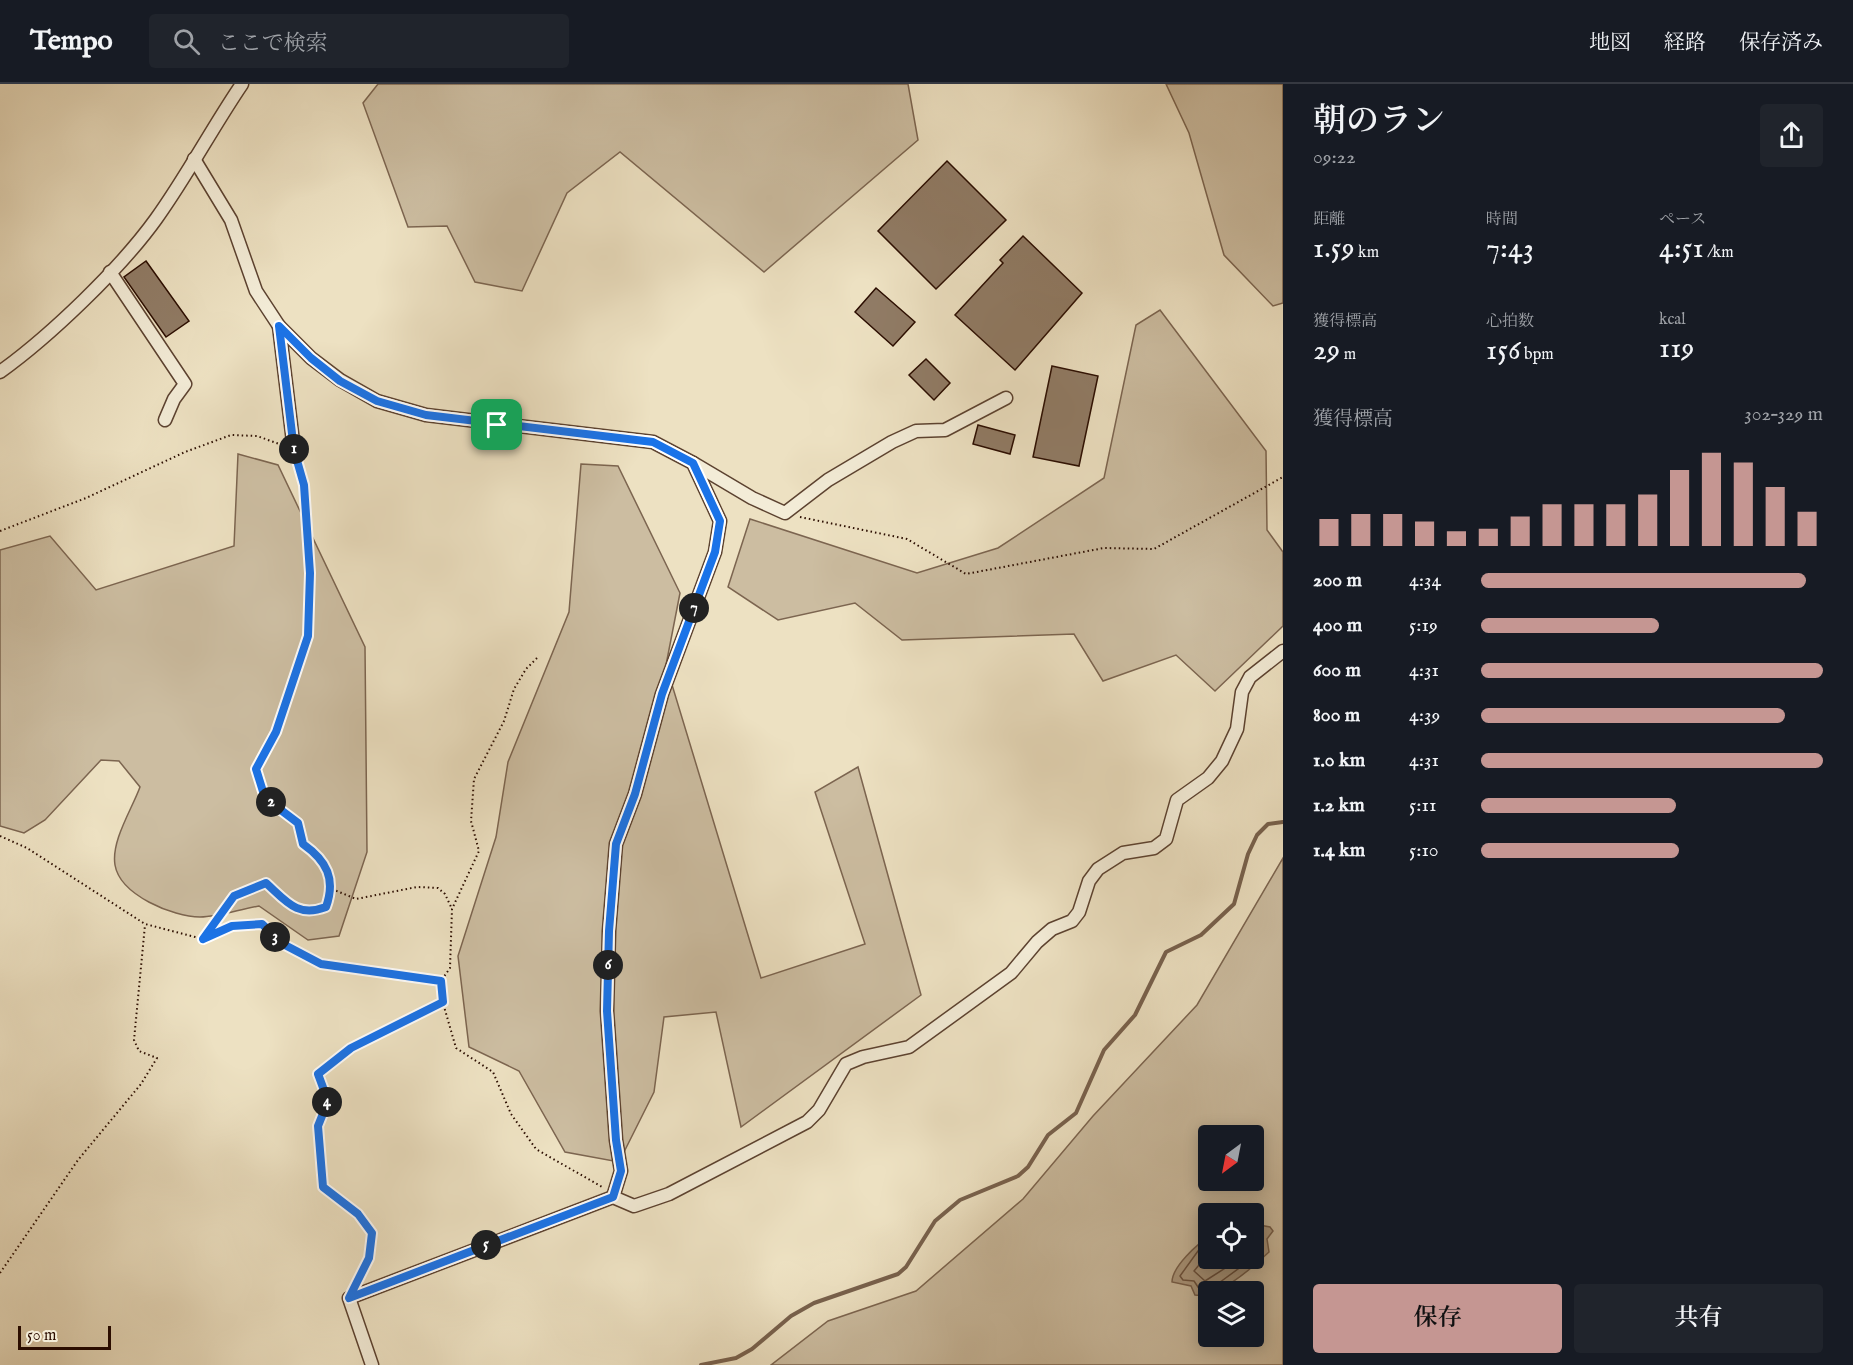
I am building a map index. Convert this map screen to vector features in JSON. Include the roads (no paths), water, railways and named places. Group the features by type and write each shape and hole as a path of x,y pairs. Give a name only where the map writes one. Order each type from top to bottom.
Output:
{"street":[{"path":"0,372 74,308 110,272 156,219 242,84"},
{"path":"194,159 231,220 256,291 279,326 311,358 340,381 377,401 426,415 653,442 752,498 785,513 828,480 892,442 916,431 945,430 1006,398"},
{"path":"110,272 185,384 174,399 165,420"},
{"path":"279,326 294,450"},
{"path":"613,1195 621,1171 616,1140 607,1011 609,931 616,844 635,794 662,694 715,552 720,521 693,463"},
{"path":"372,1365 349,1298 613,1195 634,1206 669,1194 807,1122 819,1110 846,1064 863,1057 909,1047 1011,973 1037,942 1052,929 1072,921 1079,912 1089,881 1098,868 1123,853 1154,848 1166,839 1177,800 1208,778 1222,761 1237,729 1242,692 1250,677 1283,651"}],"water":[{"path":"1264,1226 1270,1227 1273,1231 1267,1239 1269,1252 1264,1256"},
{"path":"1198,1245 1198,1269 1249,1269 1234,1281 1198,1281 1198,1295 1195,1295 1191,1286 1172,1282 1176,1270"}],"waterway":[{"path":"701,1365 736,1358 752,1349 791,1316 814,1303 898,1274 906,1267 935,1221 960,1200 1018,1176 1028,1167 1048,1135 1076,1113 1104,1050 1135,1015 1166,952 1201,935 1234,904 1248,854 1257,835 1268,824 1283,822"}]}
